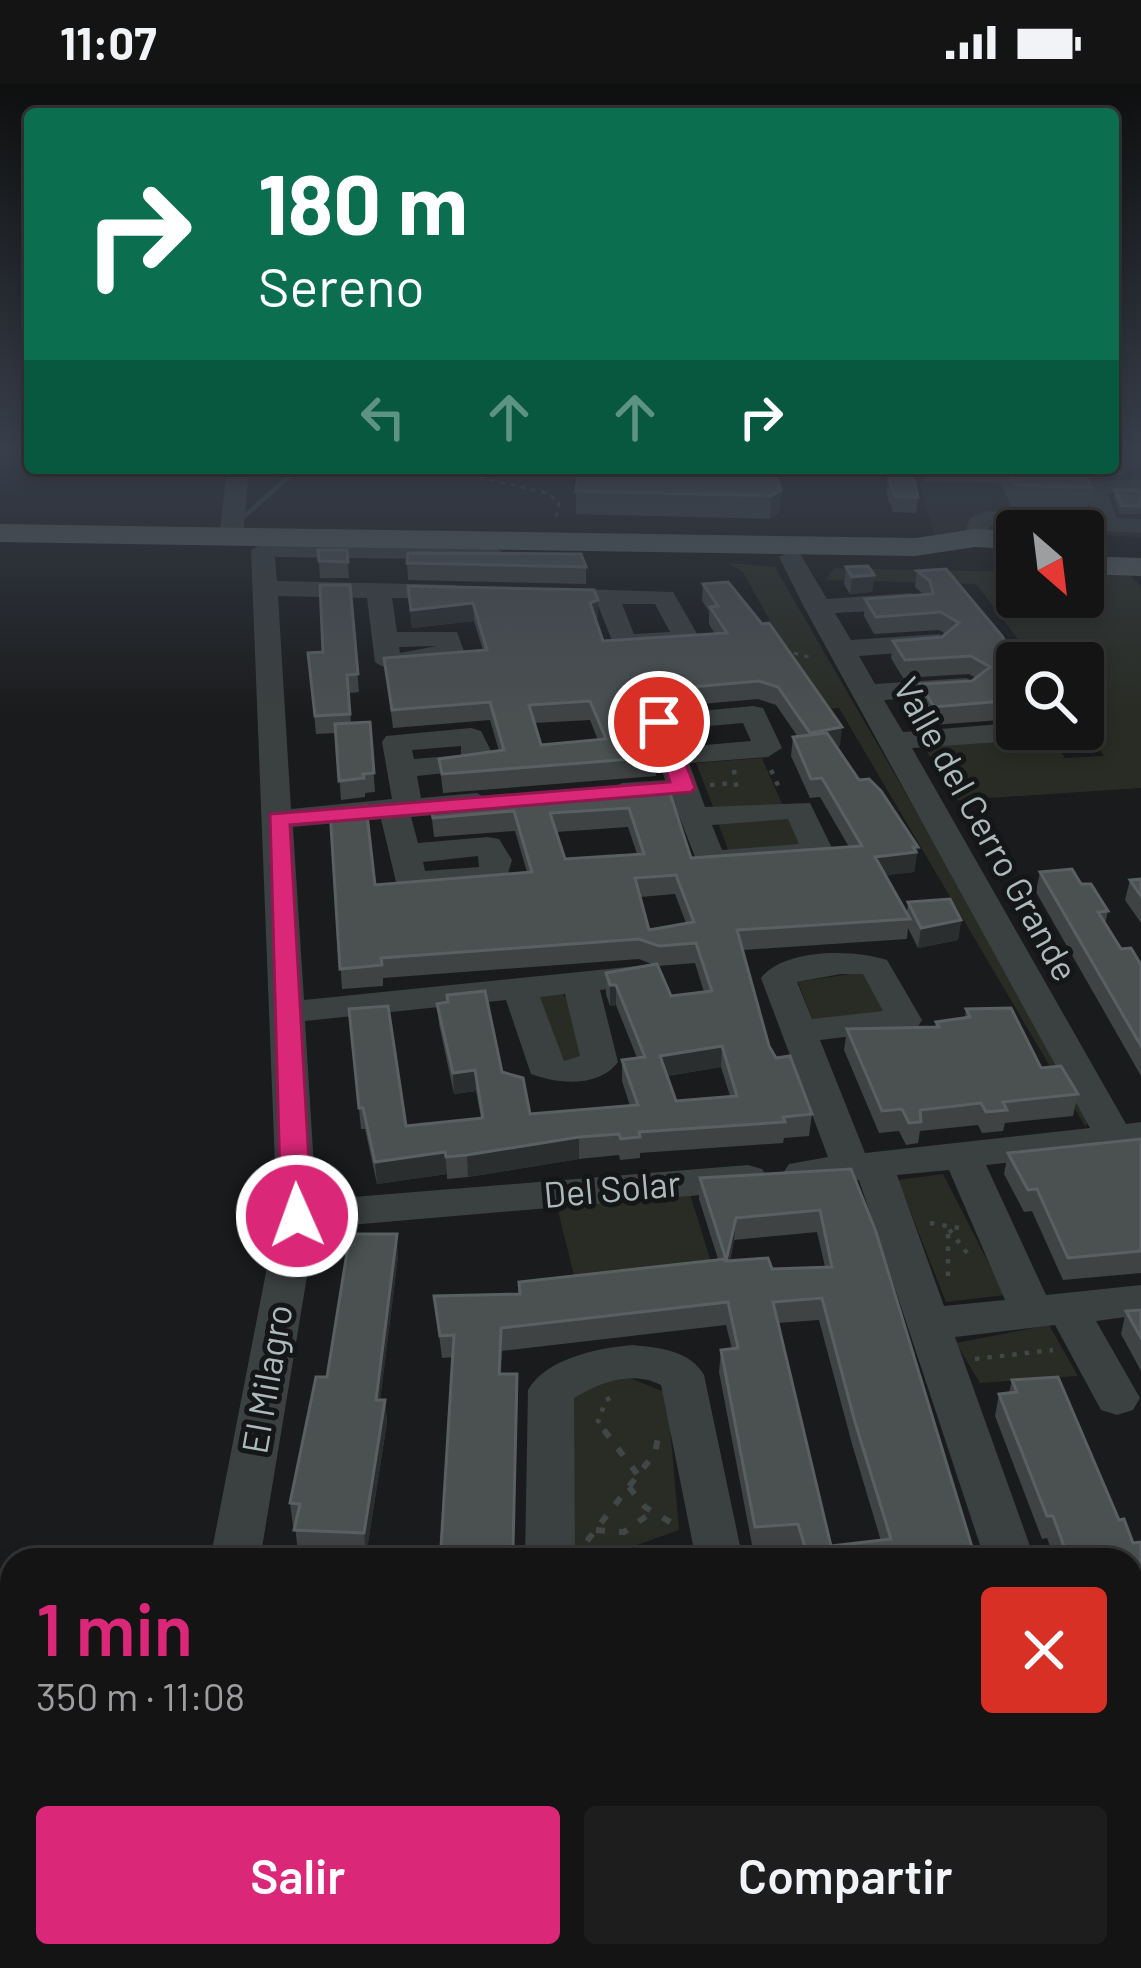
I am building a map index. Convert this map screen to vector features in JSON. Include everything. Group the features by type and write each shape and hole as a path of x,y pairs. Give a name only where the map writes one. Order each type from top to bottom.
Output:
{"main road":[{"path":"184,541 915,547 996,554"},
{"path":"404,541 491,553 791,557 996,546"},
{"path":"1114,541 1141,567"}],"street":[{"name":"El Milagro","path":"237,1548 297,1216 266,588 247,541"},
{"path":"977,541 977,549"},
{"path":"247,544 491,553"},
{"name":"Valle del Cerro Grande","path":"791,557 817,607 826,654 865,693 1128,1137"},
{"path":"266,588 607,596"},
{"path":"379,591 386,640"},
{"path":"817,607 911,601"},
{"path":"826,654 939,642"},
{"path":"865,693 969,686"},
{"path":"893,741 996,733"},
{"path":"592,794 689,802 790,810 799,809 818,852 710,860 689,802 673,756 765,757"},
{"path":"401,769 406,854"},
{"path":"278,819 500,801"},
{"path":"800,1031 916,1022 874,967 793,970 778,978 800,1031 869,1174 939,1336 1006,1548"},
{"path":"289,1012 647,975"},
{"path":"520,990 544,1066 563,1073 594,1066 601,1058 580,982"},
{"name":"Del Solar","path":"297,1216 869,1174 970,1172 1128,1137"},
{"path":"970,1172 1062,1322 1118,1398"},
{"path":"939,1336 1062,1322 1141,1300"},
{"path":"567,1548 551,1390 578,1372 624,1360 665,1364 682,1375 712,1548"}],"path":[{"path":"794,653 826,654"},
{"path":"689,802 734,797 733,771 765,757 790,810"},
{"path":"869,1174 924,1220 960,1228 973,1214 970,1172"},
{"path":"948,1228 974,1262"},
{"path":"948,1228 939,1336 1062,1322"},
{"path":"625,1391 606,1400 598,1420 638,1475"},
{"path":"572,1548 596,1530 655,1454 662,1420"},
{"path":"629,1487 652,1511 706,1548"},
{"path":"596,1530 623,1532 652,1511"}],"shaded area":[{"path":"728,563 775,567 1094,1119 1085,1126 839,708 818,709 743,572"},
{"path":"834,568 996,572 996,610 976,584 826,580"},
{"path":"1104,573 1129,574 1141,587 1141,788 957,800 926,750 936,745 996,741 996,750 1060,750 1065,758 1104,756 1100,750 1104,750 1104,642 1020,642 1002,618 1104,618"},
{"path":"762,758 782,804 714,809 696,763"},
{"path":"789,818 801,847 729,852 718,823"},
{"path":"863,972 887,1014 813,1021 798,982"},
{"path":"559,991 570,1002 582,1052 575,1064 548,1057 539,994"},
{"path":"943,1174 1005,1295 946,1302 898,1180"},
{"path":"690,1194 711,1262 574,1275 557,1207"},
{"path":"1049,1325 1078,1376 980,1383 956,1343"},
{"path":"615,1372 667,1393 679,1530 629,1548 567,1548 567,1391"}],"building":[{"path":"318,550 347,550 348,562 319,561"},
{"path":"408,553 581,554 586,567 407,563"},
{"path":"868,566 874,575 852,577 846,567"},
{"path":"946,569 1002,636 1006,642 996,642 996,702 934,707 920,684 972,681 990,667 971,656 905,660 893,641 942,637 959,623 941,612 876,617 865,599 933,594 930,581 917,571"},
{"path":"728,582 762,624 769,623 842,727 810,733 778,687 759,681 624,693 657,757 442,774 439,759 504,750 490,702 392,710 384,658 487,650 473,603 411,610 408,586 594,590 598,600 590,603 603,641 727,633 710,607 718,606 703,584","holes":["590,701 606,739 541,745 529,705"]},
{"path":"320,585 350,585 358,674 347,675 350,714 315,716 308,653 323,652"},
{"path":"370,722 374,773 339,781 335,724"},
{"path":"827,733 859,780 869,779 881,791 918,847 913,847 916,852 875,857 910,919 737,930 769,1046 776,1058 790,1056 812,1114 783,1117 785,1122 639,1132 640,1137 621,1139 619,1134 579,1137 467,1155 446,1157 445,1152 375,1162 363,1108 359,1108 349,1009 388,1006 406,1126 483,1118 475,1070 453,1073 437,1004 448,1002 447,995 485,991 502,1072 523,1078 530,1114 638,1105 622,1060 645,1057 616,985 610,985 606,973 657,964 671,996 712,991 696,943 659,946 639,939 381,958 382,965 340,969 330,810 366,806 375,885 532,872 514,811 433,818 430,802 667,784 691,858 862,846 822,778 811,779 793,737","holes":["629,808 644,854 565,859 550,813","676,875 694,922 649,930 635,878","722,1046 737,1096 676,1101 660,1056"]},
{"path":"1072,869 1081,884 1091,884 1108,911 1098,912 1121,949 1131,948 1141,965 1141,1046 1040,872"},
{"path":"1141,879 1141,896 1130,880"},
{"path":"950,899 961,920 921,928 908,902"},
{"path":"1011,1008 1041,1068 1061,1066 1078,1094 1003,1102 1007,1110 986,1112 981,1103 920,1110 921,1122 909,1123 902,1109 882,1111 847,1029 939,1027 936,1022 970,1017 966,1009"},
{"path":"1141,1139 1141,1251 1068,1258 1037,1189 1028,1190 1008,1153"},
{"path":"851,1169 876,1232 972,1548 805,1548 798,1524 755,1527 721,1350 738,1348 728,1302 501,1328 499,1374 517,1374 513,1548 441,1547 454,1335 440,1336 434,1296 520,1294 519,1282 726,1259 700,1178","holes":["820,1210 832,1267 772,1269 768,1258 726,1261 736,1218","822,1298 891,1539 831,1546 773,1302"]},
{"path":"350,1234 397,1234 376,1400 385,1400 364,1533 294,1530 300,1504 290,1503 316,1377 327,1377"},
{"path":"1141,1310 1141,1338 1126,1311"},
{"path":"1058,1377 1119,1520 1124,1519 1133,1543 1141,1542 1141,1548 1065,1548 1053,1516 1047,1516 999,1394 1017,1392 1012,1380"}],"route":[{"path":"297,1216 278,819 683,788 659,722"}]}
